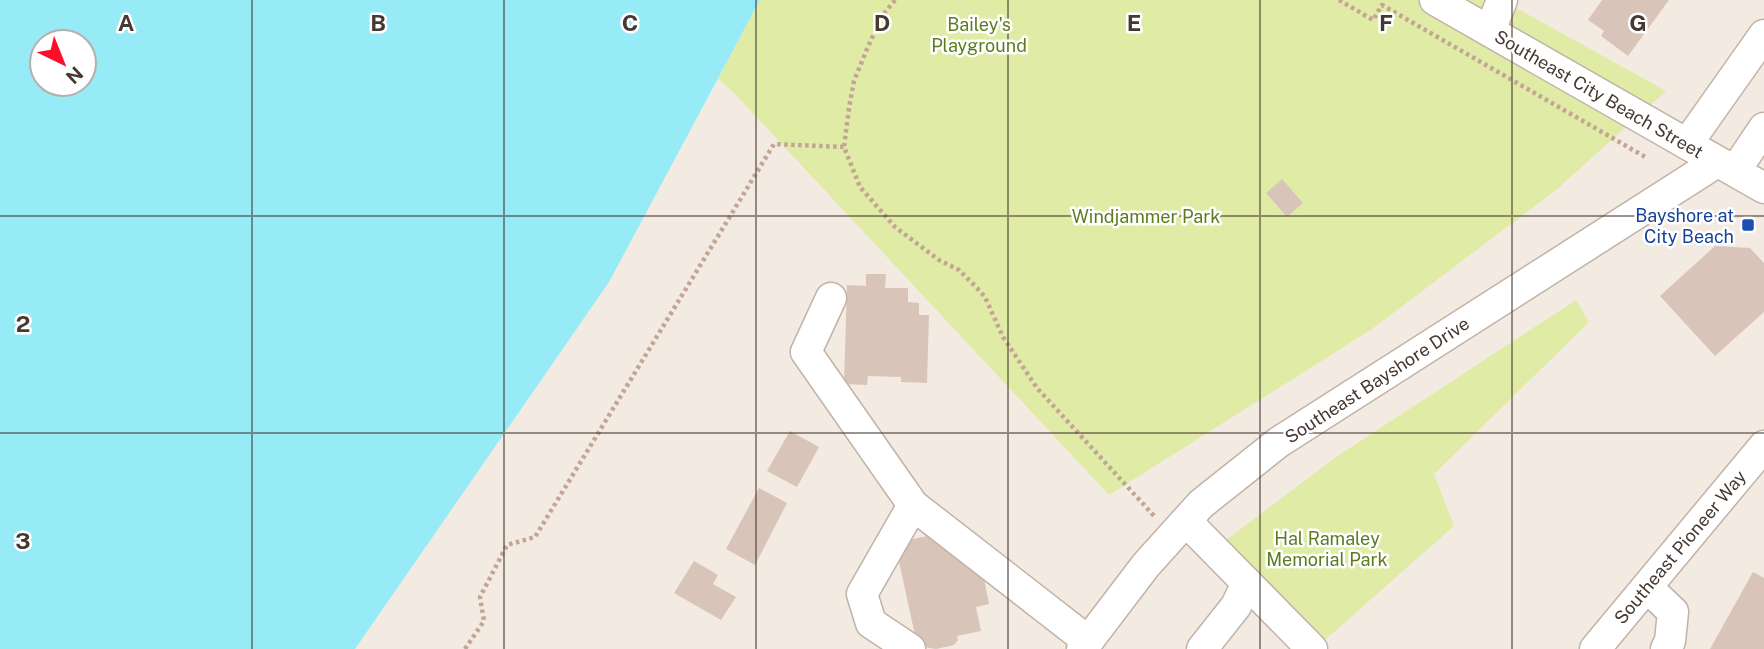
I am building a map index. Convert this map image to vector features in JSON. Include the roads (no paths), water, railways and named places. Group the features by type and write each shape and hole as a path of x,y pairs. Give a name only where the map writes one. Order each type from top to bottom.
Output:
{"street":[{"name":"Southeast City Beach Street","path":"1434,0 1764,188"},
{"path":"1489,31 1502,0"},
{"path":"1687,144 1764,35"},
{"path":"1726,167 1764,128"},
{"name":"Southeast Bayshore Drive","path":"1085,645 1146,565 1201,504 1279,442 1726,167"},
{"path":"831,298 806,352 913,505 1085,645"},
{"name":"Southeast Pioneer Way","path":"1595,649 1764,446"},
{"path":"911,649 872,623 862,594 913,505"},
{"path":"1179,528 1247,583 1312,649"},
{"path":"1202,649 1236,606 1247,583"},
{"path":"1647,587 1673,612 1670,641 1666,649"}],"water":[{"path":"0,0 760,0 609,282 355,649 0,649"}],"place":[{"name":"Bayshore at City Beach","path":"1748,225"}],"park label":[{"name":"Bailey's Playground","path":"979,34"},
{"name":"Windjammer Park","path":"1146,216"},
{"name":"Hal Ramaley Memorial Park","path":"1327,548"}]}
